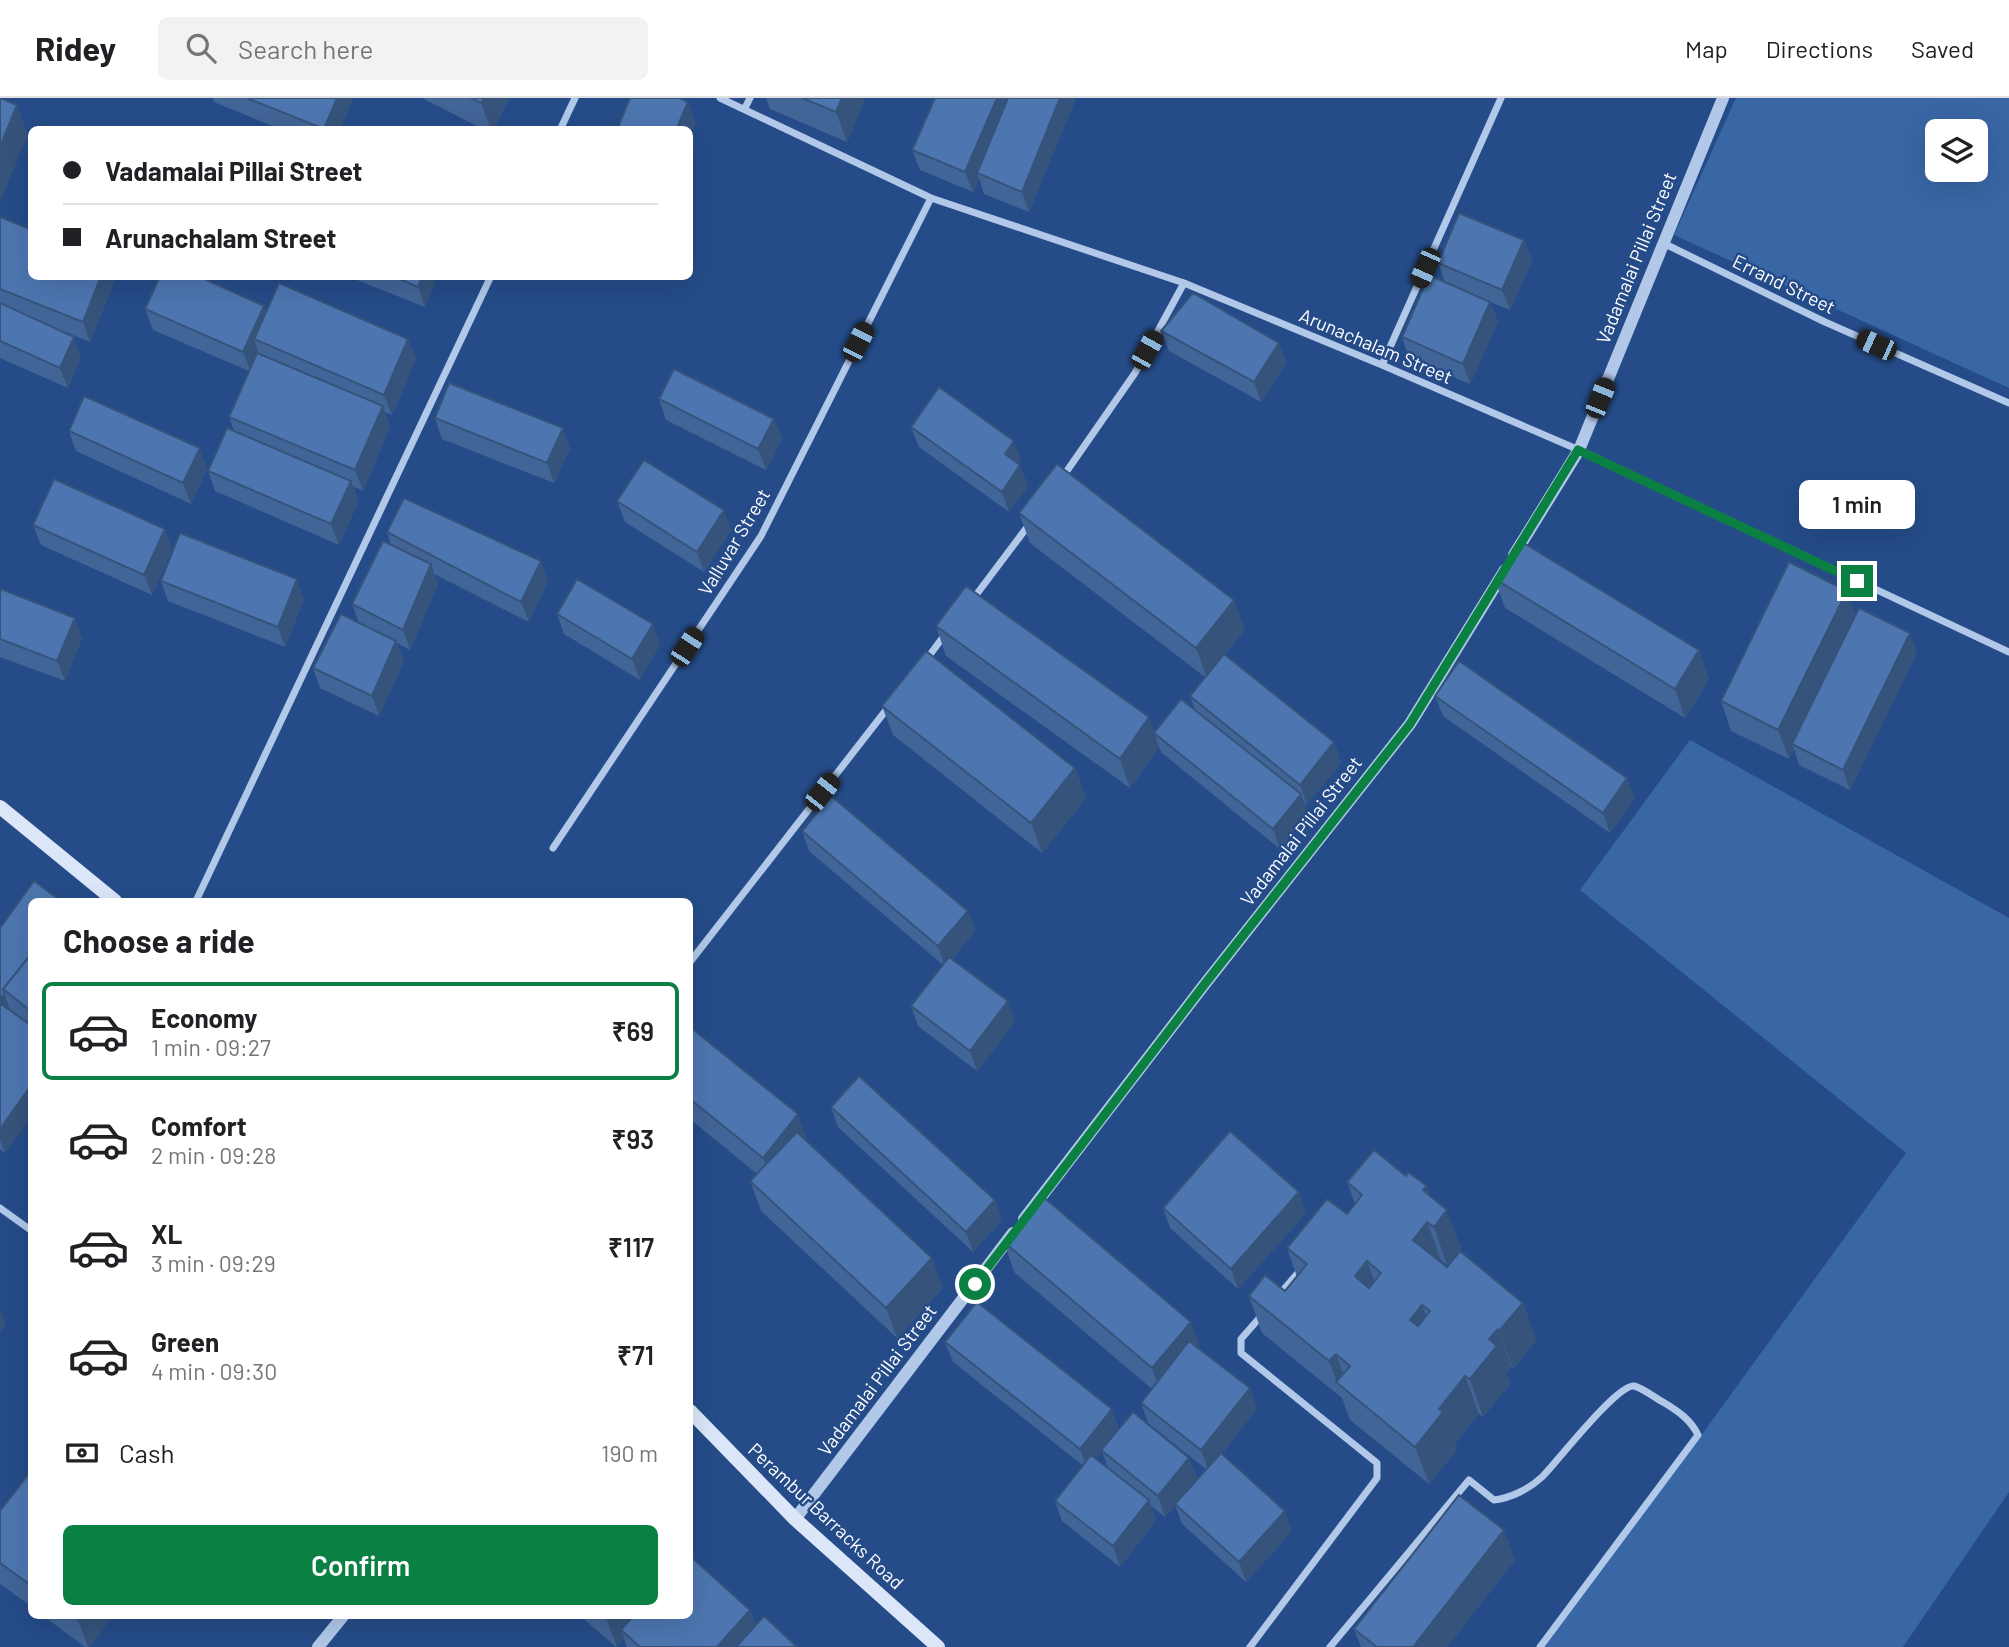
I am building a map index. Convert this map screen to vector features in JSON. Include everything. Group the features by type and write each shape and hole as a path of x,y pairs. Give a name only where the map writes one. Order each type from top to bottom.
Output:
{"main road":[{"path":"0,807 111,898"},
{"name":"Perambur Barracks Road","path":"693,1414 795,1519 938,1647"}],"street":[{"path":"562,126 575,98"},
{"name":"Arunachalam Street","path":"720,98 930,198 1184,283 1382,365 1578,450 2009,652"},
{"path":"745,108 750,98"},
{"path":"1382,365 1502,98"},
{"name":"Vadamalai Pillai Street","path":"795,1519 1195,996 1410,724 1578,450 1723,98"},
{"name":"Valluvar Street","path":"553,848 761,536 930,198"},
{"name":"Errand Street","path":"1662,242 1825,322 2009,403"},
{"path":"197,898 489,280"},
{"path":"1059,482 1135,373 1184,283"},
{"path":"971,602 1036,515"},
{"path":"920,667 954,624"},
{"path":"693,958 894,700"},
{"path":"0,1208 28,1228"},
{"path":"1276,1299 1310,1258"},
{"path":"1250,1647 1377,1478 1377,1463 1241,1353 1241,1339 1267,1309"},
{"path":"1329,1647 1469,1480 1494,1500 1506,1499 1527,1488 1541,1478 1604,1406 1626,1388 1635,1386 1676,1410 1693,1425 1698,1436 1541,1647"},
{"path":"318,1647 341,1619"}],"shaded area":[{"path":"1736,98 2009,98 2009,388 1674,235"},
{"path":"1690,740 2009,918 2009,1492 1903,1647 1541,1647 1700,1437 1906,1153 1580,890"}],"building":[{"path":"0,98 17,105 0,147"},
{"path":"247,98 337,98 325,126 317,126"},
{"path":"471,98 484,98 481,103"},
{"path":"630,98 680,98 688,102 678,126 619,126"},
{"path":"802,98 842,98 836,112"},
{"path":"935,98 997,98 965,172 912,150"},
{"path":"1008,98 1060,98 1022,192 977,173"},
{"path":"1459,213 1524,240 1502,290 1438,263"},
{"path":"0,217 28,228 28,280 99,280 83,322 0,289"},
{"path":"1429,275 1490,302 1463,364 1402,337"},
{"path":"158,280 207,280 264,306 243,352 145,309"},
{"path":"401,280 421,280 418,287"},
{"path":"279,283 408,339 384,395 254,339"},
{"path":"1193,293 1279,343 1254,382 1161,331"},
{"path":"0,303 74,337 60,368 0,341"},
{"path":"257,353 383,406 355,470 229,417"},
{"path":"674,369 774,419 758,449 659,399"},
{"path":"449,383 563,428 547,463 435,418"},
{"path":"939,387 1014,441 1005,454 1020,465 1002,492 911,427"},
{"path":"84,396 200,448 183,483 69,431"},
{"path":"227,428 351,481 331,524 208,471"},
{"path":"644,460 724,510 697,552 617,501"},
{"path":"1057,464 1234,600 1196,648 1019,513"},
{"path":"54,479 165,529 144,575 33,525"},
{"path":"404,498 541,561 521,602 387,532"},
{"path":"180,533 297,579 278,627 161,581"},
{"path":"1519,540 1699,650 1675,689 1495,579"},
{"path":"383,541 431,564 403,630 352,604"},
{"path":"1789,562 1847,591 1778,730 1721,701"},
{"path":"577,579 653,624 632,659 557,614"},
{"path":"966,586 1149,717 1120,759 936,626"},
{"path":"1,589 75,618 57,661 0,639"},
{"path":"1859,608 1910,633 1843,770 1792,744"},
{"path":"341,614 396,641 372,696 313,668"},
{"path":"926,651 1075,768 1031,823 882,706"},
{"path":"1224,654 1334,742 1300,785 1190,696"},
{"path":"1459,661 1627,778 1603,813 1435,696"},
{"path":"1181,699 1301,794 1273,829 1154,733"},
{"path":"831,796 968,911 938,946 802,831"},
{"path":"34,881 57,898 28,898 28,958 3,989 4,994 0,999 0,928"},
{"path":"949,957 1008,1001 970,1051 911,1006"},
{"path":"28,958 28,1009 3,989"},
{"path":"1,1004 28,1023 28,1090 0,1129"},
{"path":"693,1029 798,1114 763,1158 693,1101"},
{"path":"859,1076 995,1200 966,1232 831,1107"},
{"path":"1230,1131 1299,1192 1231,1269 1163,1208"},
{"path":"797,1132 932,1258 886,1308 750,1181"},
{"path":"1374,1150 1406,1176 1408,1172 1427,1186 1423,1190 1447,1210 1434,1227 1427,1222 1413,1240 1447,1267 1460,1251 1523,1303 1489,1339 1497,1346 1470,1379 1465,1376 1439,1409 1443,1412 1415,1447 1336,1382 1350,1366 1336,1354 1329,1361 1249,1296 1265,1275 1285,1291 1307,1264 1287,1248 1327,1199 1347,1214 1362,1195 1347,1182","holes":["1367,1261 1381,1273 1369,1288 1355,1276","1422,1305 1430,1311 1418,1326 1410,1320"]},
{"path":"1042,1196 1191,1322 1152,1368 1004,1242"},
{"path":"977,1302 1112,1409 1080,1449 945,1342"},
{"path":"1189,1341 1250,1388 1201,1450 1141,1403"},
{"path":"1133,1412 1189,1458 1158,1496 1101,1450"},
{"path":"1221,1453 1285,1511 1239,1562 1175,1504"},
{"path":"1091,1455 1149,1500 1113,1546 1055,1501"},
{"path":"28,1475 28,1583 0,1563 0,1511"},
{"path":"1459,1495 1504,1530 1413,1647 1377,1647 1354,1629"},
{"path":"693,1559 750,1610 717,1647 640,1647 621,1630 631,1619 693,1619"},
{"path":"764,1616 797,1647 736,1647"}],"route":[{"path":"975,1284 1204,985 1410,724 1578,450 1857,581"}]}
